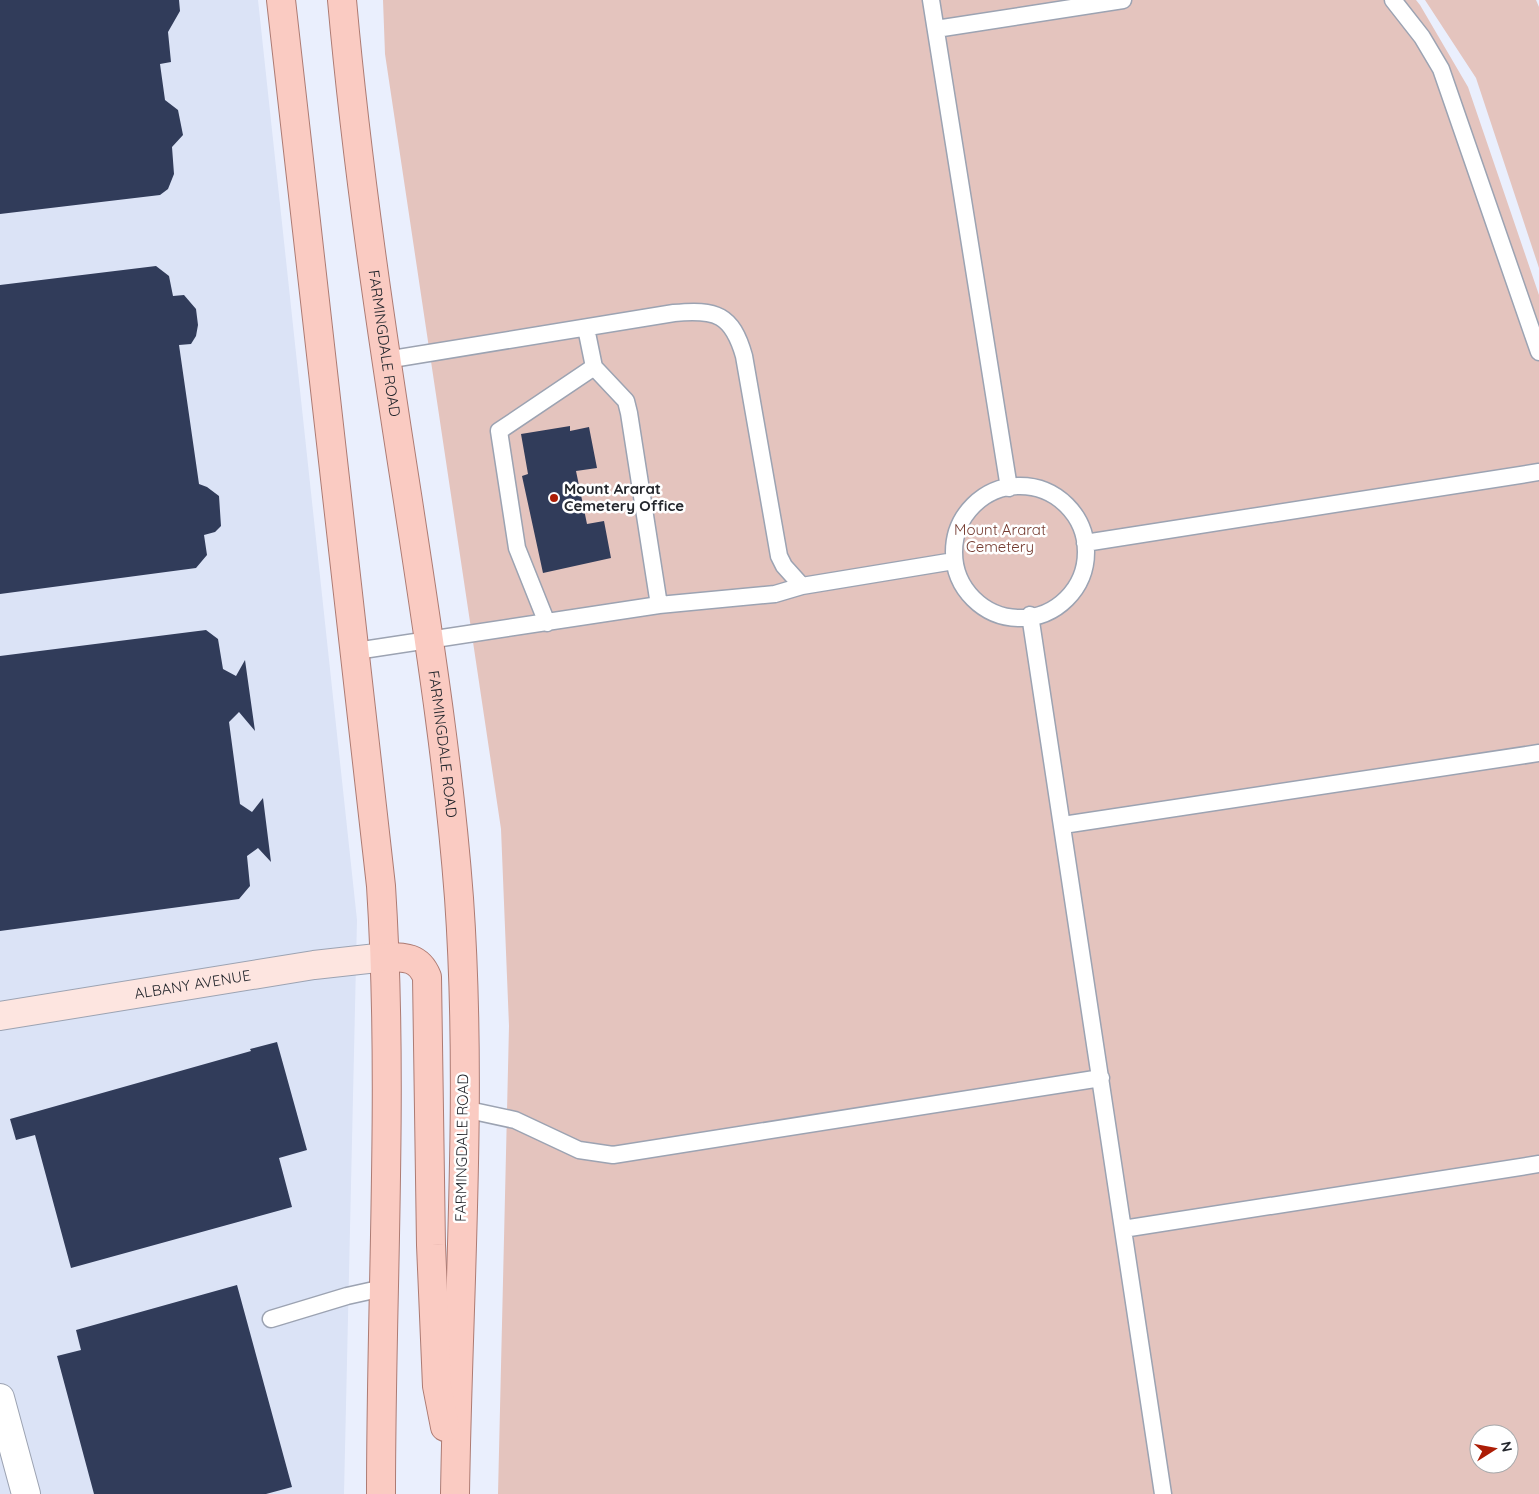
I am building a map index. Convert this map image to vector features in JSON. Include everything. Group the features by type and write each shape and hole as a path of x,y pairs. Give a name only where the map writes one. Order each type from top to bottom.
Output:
{"main road":[{"path":"281,0 298,166 374,807 386,957 387,1123 381,1494"},
{"name":"FARMINGDALE ROAD","path":"342,0 360,174 429,641 449,796 459,899 464,1006 464,1110 455,1483"},
{"path":"386,957 412,959 423,968 427,977 429,998 429,1213 437,1386 455,1483"}],"street":[{"name":"ALBANY AVENUE","path":"0,1016 329,963 386,957"},
{"path":"0,1398 26,1494"}],"lane":[{"path":"931,0 1010,488"},
{"path":"936,29 1123,0"},
{"path":"1392,0 1422,37 1441,70 1539,352"},
{"path":"386,360 698,310 715,314 730,323 737,333 744,356 779,556 784,566 802,586"},
{"path":"586,328 594,367 626,401 659,606"},
{"path":"547,623 517,548 499,430 594,367"},
{"path":"1084,543 1539,472"},
{"path":"1010,488 1035,488 1064,502 1078,520 1084,543 1084,569 1075,589 1061,604 1053,609 1030,615 1011,616 993,611 978,602 961,583 954,561 954,541 963,518 978,501 988,495 1010,488"},
{"path":"356,651 659,606 759,596 802,586 954,561"},
{"path":"1030,615 1163,1494"},
{"path":"1063,825 1539,752"},
{"path":"464,1110 515,1120 579,1150 613,1155 1101,1078"},
{"path":"1123,1229 1539,1164"},
{"path":"271,1319 347,1296 383,1288"}],"shaded area":[{"path":"0,0 258,0 357,920 344,1494 0,1494"}],"green space":[{"name":"Mount Ararat Cemetery","path":"383,0 1416,0 1468,87 1539,295 1539,1494 498,1494 509,1026 501,829 385,54"},
{"path":"1425,0 1536,0 1539,7 1539,268 1476,78"}],"building":[{"path":"0,0 179,0 180,11 168,32 171,62 160,64 165,100 178,110 183,135 172,147 174,174 168,189 160,195 0,214"},
{"path":"156,266 169,276 173,296 184,295 196,309 198,325 196,336 191,344 179,345 199,484 207,487 219,496 221,526 215,532 204,535 207,555 196,568 0,594 0,285"},
{"name":"Mount Ararat Cemetery Office","path":"570,426 570,431 589,427 597,468 576,471 587,524 604,521 611,558 543,573 522,476 528,474 521,434"},
{"path":"206,630 218,639 223,669 236,676 245,660 255,731 239,712 229,722 240,804 252,812 263,798 271,862 258,848 247,856 250,886 239,899 0,931 0,656"},
{"path":"277,1042 307,1150 279,1158 292,1207 71,1268 35,1135 16,1140 10,1119"},
{"path":"237,1285 292,1487 266,1494 94,1494 57,1356 81,1350 76,1330"}],"place":[{"name":"Mount Ararat Cemetery Office","path":"554,498"}]}
